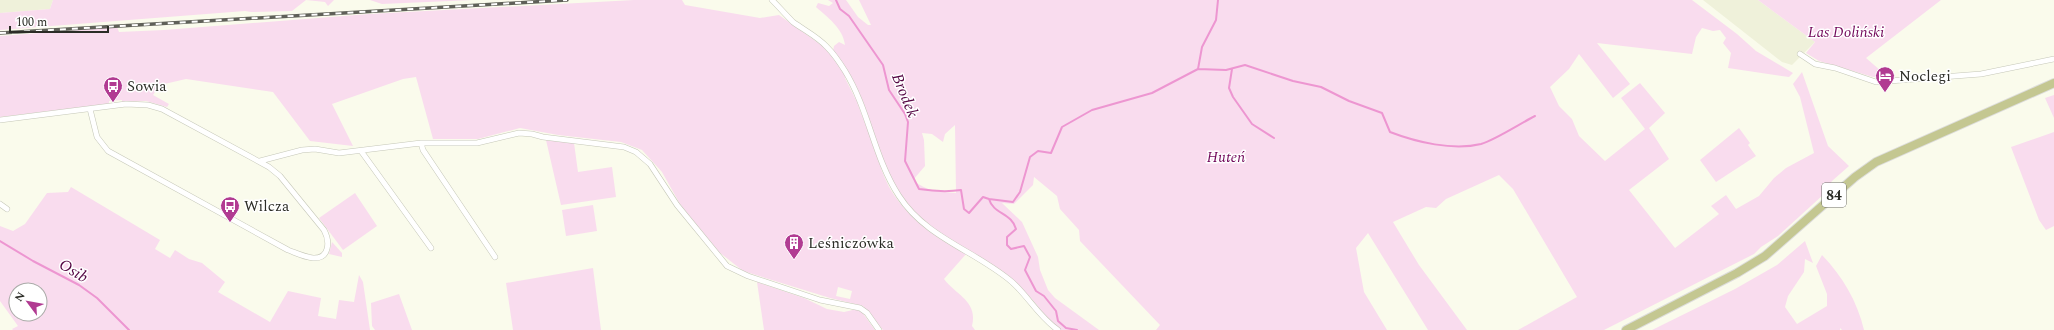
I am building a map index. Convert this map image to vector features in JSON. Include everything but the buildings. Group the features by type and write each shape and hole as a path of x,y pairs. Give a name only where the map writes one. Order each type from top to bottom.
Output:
{"main road":[{"name":"84","path":"1626,330 1749,266 1765,256 1855,177 1876,162 2054,83"}],"street":[{"path":"772,0 792,21 827,46 842,67 854,90 884,168 900,197 912,213 942,238 979,258 1012,282 1044,318 1058,330"},
{"path":"1800,54 1815,64 1835,68 1876,82 1981,74 2054,60"},
{"path":"0,120 126,104 155,106 260,161 280,176 324,230 328,238 329,245 326,252 322,256 311,258 288,250 108,151 97,137 90,109"},
{"path":"260,161 302,150 315,149 339,153 421,143 477,143 507,135 532,134 543,137 616,146 636,152 650,164 677,205 727,266 748,276 820,300 860,308 867,313 879,330"},
{"path":"421,143 423,150 495,257"},
{"path":"361,151 431,248"},
{"path":"0,204 7,209"}],"shaded area":[{"path":"0,0 53,0 50,9 0,13"},
{"path":"1703,0 1758,0 1815,42 1792,65 1782,62"}],"green space":[{"path":"53,0 306,0 292,11 245,11 0,30 0,13 50,9"},
{"path":"306,0 334,0 328,6 325,2"},
{"path":"370,0 473,0 382,4"},
{"name":"Huteń","path":"634,0 682,0 685,5 760,18 779,15 824,47 844,71 833,51 834,46 839,42 845,45 844,39 834,23 816,7 818,3 829,6 833,3 828,0 846,0 858,17 868,25 871,25 859,0 1692,0 1737,34 1756,51 1793,73 1789,77 1728,68 1731,53 1723,43 1726,38 1720,30 1713,31 1702,28 1696,37 1692,54 1597,43 1630,84 1613,98 1579,54 1569,69 1550,87 1559,106 1572,119 1579,136 1605,161 1645,129 1621,98 1640,83 1665,113 1649,128 1669,159 1629,190 1675,248 1719,214 1711,206 1726,195 1736,209 1759,196 1774,178 1786,168 1814,153 1800,97 1793,84 1802,72 1828,146 1849,166 1832,181 1823,195 1778,236 1761,247 1754,254 1604,330 1518,330 1577,297 1513,189 1499,175 1446,199 1436,208 1426,207 1393,222 1419,265 1467,330 1428,330 1368,233 1356,248 1364,292 1387,330 1156,330 1160,325 1080,241 1079,230 1060,209 1057,196 1034,177 1033,185 1014,204 1002,203 1022,222 1038,257 1040,270 1048,290 1055,298 1099,330 1059,330 1034,301 1011,280 930,227 917,214 895,186 872,138 885,179 901,205 927,229 946,242 967,253 944,279 969,305 972,310 972,326 975,330 883,330 863,306 830,298 743,271 719,252 680,204 662,172 642,150 621,142 558,135 520,128 478,139 433,139 416,77 403,79 332,104 353,146 310,141 273,92 186,79 160,85 153,95 169,104 167,107 146,101 122,102 122,100 109,101 109,104 0,117 0,36 117,27 119,32 164,30 369,14","holes":["846,74 857,102 845,78","955,125 956,193 938,191 923,187 913,180 925,166 924,140 922,133 932,134 943,142 945,134","838,287 852,291 850,299 836,296"]},
{"name":"Las Doliński","path":"1758,0 1941,0 1866,58 1888,77 1873,77 1819,61 1806,53 1815,42"},
{"path":"2054,95 2054,118 2045,98"},
{"path":"1739,128 1750,143 1748,145 1756,156 1716,182 1700,160"},
{"path":"2054,132 2054,226 2046,230 2039,220 2011,147"},
{"path":"546,140 574,143 578,172 612,167 616,197 561,205"},
{"path":"71,187 160,240 155,249 170,258 175,250 189,259 202,263 225,282 218,292 270,322 288,291 321,298 318,316 336,319 339,300 354,302 359,275 363,282 370,330 13,330 12,329 18,326 15,322 48,322 48,282 8,282 8,312 0,301 0,226 13,231 25,224 47,193 68,192"},
{"path":"355,193 377,226 343,250 319,218"},
{"path":"593,205 597,231 566,236 562,210"},
{"path":"1805,241 1813,263 1805,259 1804,272 1788,296 1785,307 1797,324 1827,306 1827,294 1816,266 1822,255 1843,281 1853,299 1864,330 1842,330 1840,328 1840,330 1652,330 1735,289 1777,265"},
{"path":"332,242 342,253 342,257 329,254"},
{"path":"593,268 601,330 513,330 506,283"},
{"path":"757,282 804,298 827,309 844,312 857,309 862,312 875,330 764,330"},
{"path":"399,294 412,330 375,330 372,326 371,303"}],"waterway":[{"name":"Brodek","path":"836,0 840,9 849,16 883,65 889,90 905,114 908,122 905,161 919,189 940,191 961,190 964,209 969,213 983,197 989,199 994,208 1007,216 1014,224 1016,229 1007,237 1007,245 1011,249 1024,246 1030,257 1025,270 1036,291 1044,296 1056,311 1058,321 1066,328 1077,330"},
{"path":"1198,69 1202,47 1216,20 1218,0"},
{"path":"989,199 1013,202 1020,192 1030,157 1038,151 1051,153 1062,127 1092,110 1152,93 1198,69 1226,70 1245,65 1293,81 1321,87 1349,101 1382,113 1390,132 1423,142 1447,146 1470,146 1487,142 1535,116"},
{"path":"1232,69 1229,88 1233,97 1252,124 1274,138"},
{"name":"Osib","path":"0,241 33,261 79,285 97,298 129,330"}],"railway":[{"path":"0,33 567,0"}],"place":[{"name":"Noclegi","path":"1885,93"},
{"name":"Sowia","path":"113,103"},
{"name":"Wilcza","path":"230,223"},
{"name":"Leśniczówka","path":"794,260"}]}
